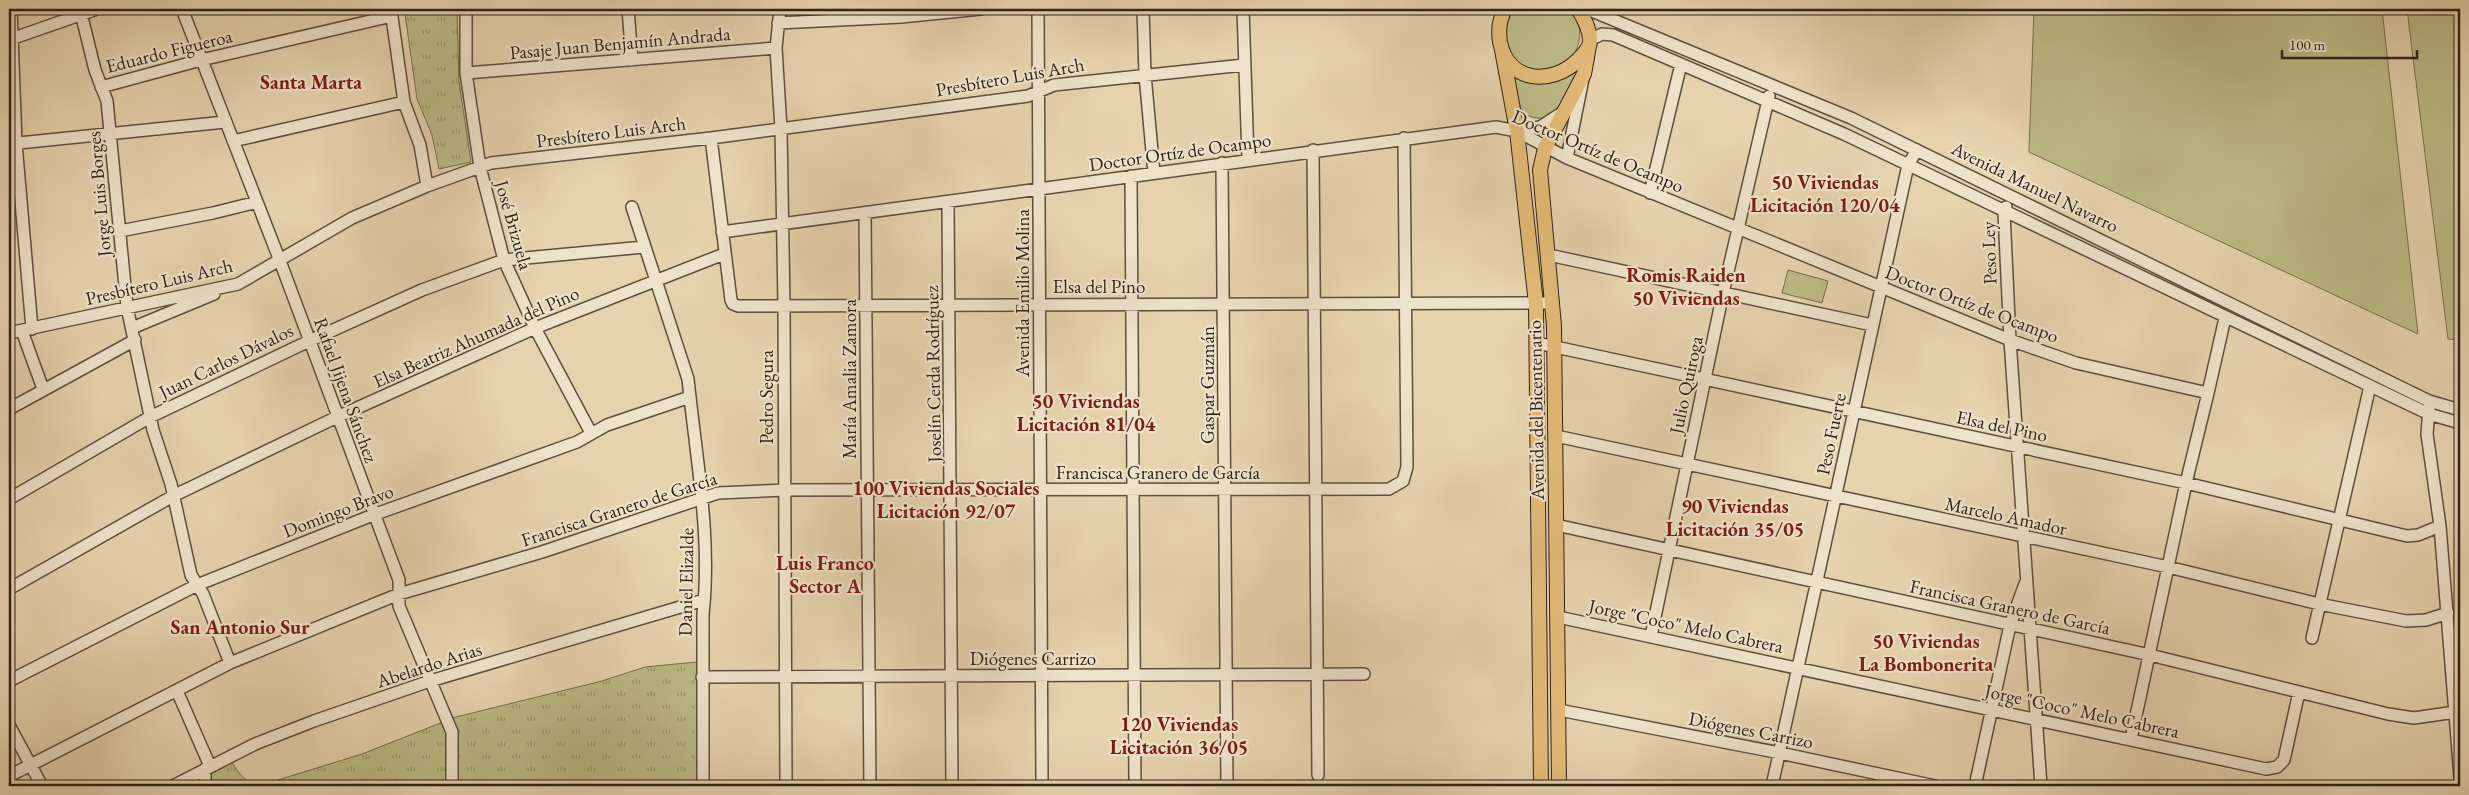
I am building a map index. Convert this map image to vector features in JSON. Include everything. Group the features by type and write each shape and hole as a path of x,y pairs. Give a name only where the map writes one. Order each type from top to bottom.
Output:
{"main road":[{"path":"1494,9 1498,31"},
{"path":"1498,31 1505,9"},
{"path":"1502,50 1513,66 1522,72 1534,77 1546,78 1557,75 1582,56 1590,43 1588,28 1578,9"},
{"name":"Avenida del Bicentenario","path":"1498,31 1517,130 1536,304 1541,786"},
{"name":"Avenida del Bicentenario","path":"1559,786 1555,347 1549,255 1540,170 1545,148 1584,74 1590,43"}],"street":[{"path":"11,9 12,143 27,330 43,389"},
{"path":"11,39 80,12 97,9"},
{"name":"Rafael Jijena Sánchez","path":"182,9 280,261 373,515 399,580 399,606 452,732 452,786"},
{"name":"José Brizuela","path":"466,9 466,73 480,166 504,260 534,328 591,433"},
{"path":"628,9 632,60"},
{"name":"Pedro Segura","path":"780,9 776,48 781,129 784,304 786,786"},
{"path":"778,23 901,17 982,9"},
{"name":"Avenida Emilio Molina","path":"1038,9 1042,786"},
{"path":"1143,9 1145,75 1154,173"},
{"path":"1243,9 1248,159"},
{"name":"Avenida Manuel Navarro","path":"1587,9 1774,85 1917,150 2010,198 2429,401 2460,410"},
{"name":"Jorge Luis Borges","path":"80,12 101,86 108,101 127,307 150,417 173,496 191,575 204,594 230,663"},
{"path":"392,12 404,102 420,145 427,186"},
{"name":"Eduardo Figueroa","path":"101,86 392,12"},
{"name":"Avenida Manuel Navarro","path":"1590,43 1602,34 1613,35 1844,134 2224,318 2429,414 2460,423"},
{"name":"Pasaje Juan Benjamín Andrada","path":"466,73 776,48"},
{"path":"1650,193 1681,64"},
{"name":"Presbítero Luis Arch","path":"9,333 238,284 352,218 480,166 1028,96 1054,85 1244,65"},
{"path":"1568,158 1581,100 1584,74"},
{"name":"Julio Quiroga","path":"1651,636 1723,293 1767,101 1774,85"},
{"path":"233,141 404,102"},
{"path":"1517,130 1540,127 1564,111"},
{"path":"12,143 225,122"},
{"name":"Doctor Ortíz de Ocampo","path":"722,232 1038,190 1313,150 1496,127 1517,130 1545,148 1650,193 2010,340 2076,363 2208,393"},
{"path":"711,138 724,254"},
{"path":"1404,138 1406,302"},
{"path":"1313,150 1318,775"},
{"name":"Peso Fuerte","path":"1772,786 1908,165 1917,150"},
{"name":"Gaspar Guzmán","path":"1222,163 1225,303 1227,786"},
{"path":"1131,176 1135,786"},
{"name":"Peso Ley","path":"2010,198 2004,213 2010,340 2041,786"},
{"path":"120,231 257,202"},
{"name":"Joselín Cerda Rodríguez","path":"948,202 952,490 952,786"},
{"name":"Daniel Elizalde","path":"632,208 654,280 688,379 702,497 704,532 703,786"},
{"name":"María Amalia Zamora","path":"864,212 867,304 870,786"},
{"name":"Juan Carlos Dávalos","path":"9,499 150,417 309,340 422,290 504,260 644,247"},
{"name":"Elsa del Pino","path":"724,254 733,304 1553,303"},
{"name":"Elsa Beatriz Ahumada del Pino","path":"9,589 173,496 337,417 534,328 724,254"},
{"path":"1549,255 1872,325"},
{"path":"132,328 238,284"},
{"name":"Francisca Granero de García","path":"9,776 230,663 399,594 542,552 718,493 784,490 1389,488 1403,481 1407,467 1406,302"},
{"path":"2130,739 2224,318"},
{"path":"9,409 135,340"},
{"name":"Elsa del Pino","path":"1537,343 2186,483 2407,536 2418,535 2440,526"},
{"path":"2312,638 2370,386"},
{"name":"Domingo Bravo","path":"9,681 197,586 373,515 577,442 606,425 690,398"},
{"path":"2429,401 2427,434 2440,526 2460,777"},
{"name":"Marcelo Amador","path":"1556,436 2024,538 2168,567 2319,604 2406,621 2426,620 2448,614"},
{"name":"Francisca Granero de García","path":"1556,525 2150,655 2388,714 2414,718 2455,712"},
{"path":"1975,786 2010,625 2027,580"},
{"name":"Abelardo Arias","path":"173,786 270,737 430,681 704,600"},
{"name":"Jorge \"Coco\" Melo Cabrera","path":"1558,617 2266,768 2277,767 2284,760 2299,692"},
{"name":"Diógenes Carrizo","path":"702,677 1364,674"},
{"path":"177,691 207,768 204,786"},
{"name":"Diógenes Carrizo","path":"1559,710 1780,753 1935,786"},
{"path":"9,725 42,786"}],"green space":[{"path":"425,9 457,9 459,82 471,162 439,169 432,135 417,99 405,14"},
{"path":"1514,9 1571,9 1579,27 1579,43 1572,56 1561,66 1547,70 1532,70 1519,62 1508,48 1505,38 1507,23"},
{"path":"2034,9 2382,9 2418,334 2029,152"},
{"path":"2407,9 2460,9 2460,340 2448,339"},
{"path":"1510,69 1537,82 1552,83 1578,69 1568,93 1558,109 1544,118 1536,118 1526,114 1520,107"},
{"path":"1788,270 1828,281 1822,303 1782,293"},
{"path":"697,662 698,786 457,786 452,718 602,681 645,667"},
{"path":"443,722 447,733 447,786 214,786 209,781 211,772 231,761 241,775 249,781 265,784 362,754"}],"district":[{"name":"Santa Marta","path":"311,82"},
{"name":"50 Viviendas Licitación 120/04","path":"1825,194"},
{"name":"Romis Raiden 50 Viviendas","path":"1686,286"},
{"name":"50 Viviendas Licitación 81/04","path":"1086,412"},
{"name":"100 Viviendas Sociales Licitación 92/07","path":"946,500"},
{"name":"90 Viviendas Licitación 35/05","path":"1735,518"},
{"name":"Luis Franco Sector A","path":"825,574"},
{"name":"San Antonio Sur","path":"240,627"},
{"name":"50 Viviendas La Bombonerita","path":"1926,652"},
{"name":"120 Viviendas Licitación 36/05","path":"1179,736"}]}
